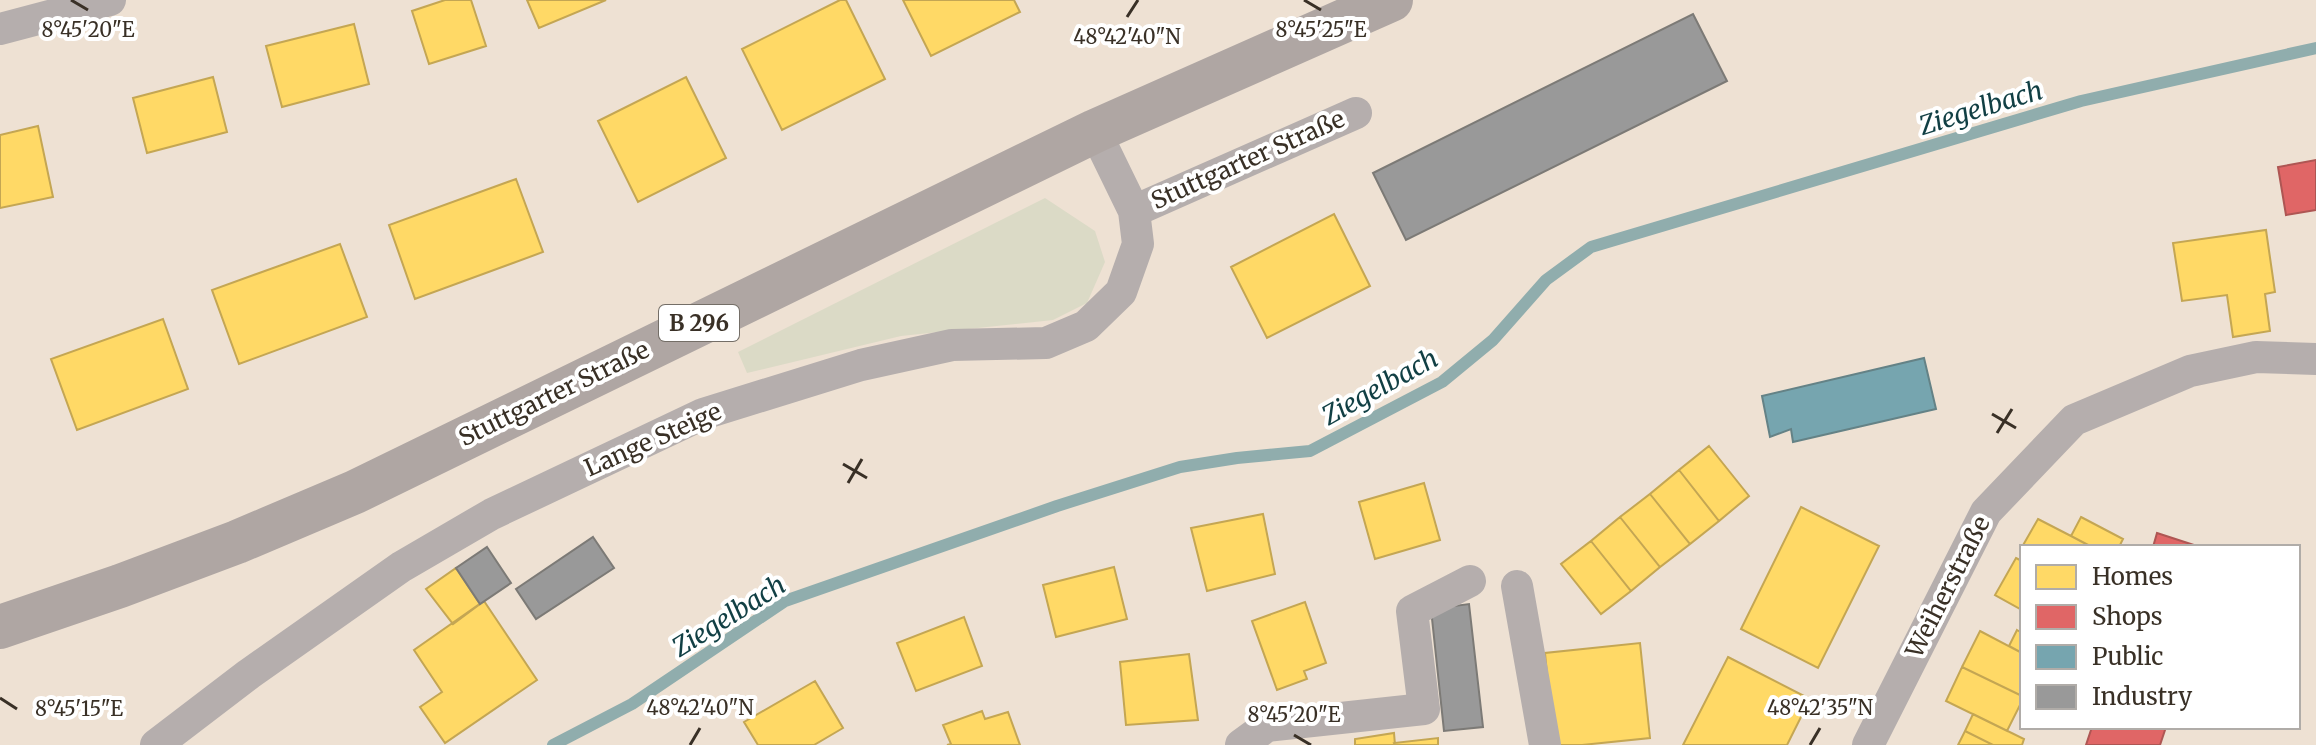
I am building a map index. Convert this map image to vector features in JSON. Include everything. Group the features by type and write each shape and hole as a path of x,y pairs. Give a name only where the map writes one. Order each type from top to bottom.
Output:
{"main road":[{"name":"Stuttgarter Straße","path":"0,627 223,548 355,492 1095,131 1391,0"}],"street":[{"path":"0,29 110,0"},
{"name":"Stuttgarter Straße","path":"1095,131 1134,211 1356,113"},
{"name":"Lange Steige","path":"156,745 249,674 401,567 492,514 703,414 861,365 952,345 1046,343 1086,326 1121,292 1138,244 1134,211"},
{"name":"Weiherstraße","path":"1868,745 1986,512 2074,420 2190,371 2256,357 2316,359"},
{"path":"1241,745 1267,726 1424,709 1412,611 1470,581"},
{"path":"1517,586 1545,745"}],"green space":[{"path":"1045,198 1095,231 1105,262 1087,303 1053,320 901,336 747,373 738,352"}],"building: Homes":[{"path":"445,0 471,0 486,46 429,64 412,11"},
{"path":"527,0 606,0 539,28"},
{"path":"840,0 846,0 885,79 782,130 742,49"},
{"path":"903,0 1014,0 1020,12 931,56"},
{"path":"354,24 369,84 282,107 266,46"},
{"path":"213,77 227,132 147,153 133,98"},
{"path":"686,77 726,158 638,202 598,121"},
{"path":"38,126 53,197 0,208 0,135"},
{"path":"516,179 543,252 415,299 389,225"},
{"path":"1334,214 1370,286 1267,338 1231,267"},
{"path":"2266,230 2275,292 2265,294 2270,331 2233,337 2227,295 2182,301 2173,243"},
{"path":"340,244 367,317 239,364 212,290"},
{"path":"163,319 188,389 77,430 51,359"},
{"path":"1709,446 1749,496 1719,521 1679,470"},
{"path":"1679,470 1719,521 1690,544 1650,494"},
{"path":"1424,483 1440,540 1375,559 1359,502"},
{"path":"1650,494 1690,544 1660,567 1620,517"},
{"path":"1801,507 1879,546 1818,668 1741,629"},
{"path":"1263,514 1275,574 1207,591 1191,528"},
{"path":"1620,517 1660,567 1631,591 1591,541"},
{"path":"2081,517 2123,539 2120,545 2088,545 2071,536"},
{"path":"2038,519 2088,545 2023,545"},
{"path":"1591,541 1631,591 1601,614 1561,564"},
{"path":"2016,558 2020,560 2020,609 1995,595"},
{"path":"1114,567 1127,619 1056,637 1043,585"},
{"path":"456,568 480,604 453,624 426,589"},
{"path":"484,601 537,680 445,743 420,707 442,692 414,650"},
{"path":"1305,602 1326,663 1304,671 1307,679 1277,690 1252,621"},
{"path":"964,617 982,666 916,691 897,643"},
{"path":"2017,630 2020,632 2020,652 2009,646"},
{"path":"1980,631 2020,652 2020,695 1962,667"},
{"path":"1640,643 1650,738 1554,745 1545,653"},
{"path":"1189,654 1198,720 1126,725 1120,662"},
{"path":"1728,657 1810,699 1787,745 1683,745"},
{"path":"1962,667 2020,695 2020,705 2007,731 1946,701"},
{"path":"815,681 843,728 814,745 758,745 744,722"},
{"path":"982,711 985,719 1008,712 1020,745 947,745 951,744 943,725"},
{"path":"1973,714 2024,739 2022,745 1993,745 1965,731"},
{"path":"1965,731 1993,745 1958,745"},
{"path":"1394,733 1395,745 1355,745 1355,739"},
{"path":"1438,738 1438,745 1394,743"}],"building: Shops":[{"path":"2316,160 2316,210 2286,215 2278,167"},
{"path":"2157,533 2194,545 2154,545"},
{"path":"2091,729 2165,729 2160,745 2086,745"}],"building: Public":[{"path":"1924,358 1936,409 1793,442 1791,429 1770,437 1762,396"}],"building: Industry":[{"path":"1693,14 1727,81 1406,240 1373,173"},
{"path":"593,537 614,568 536,619 516,589"},
{"path":"487,547 511,583 480,604 456,568"},
{"path":"1469,604 1483,727 1444,731 1431,609"}],"waterway":[{"name":"Ziegelbach","path":"553,745 632,704 785,601 1057,506 1180,467 1310,451 1442,382 1493,340 1546,280 1591,247 2081,101 2316,48"}]}
